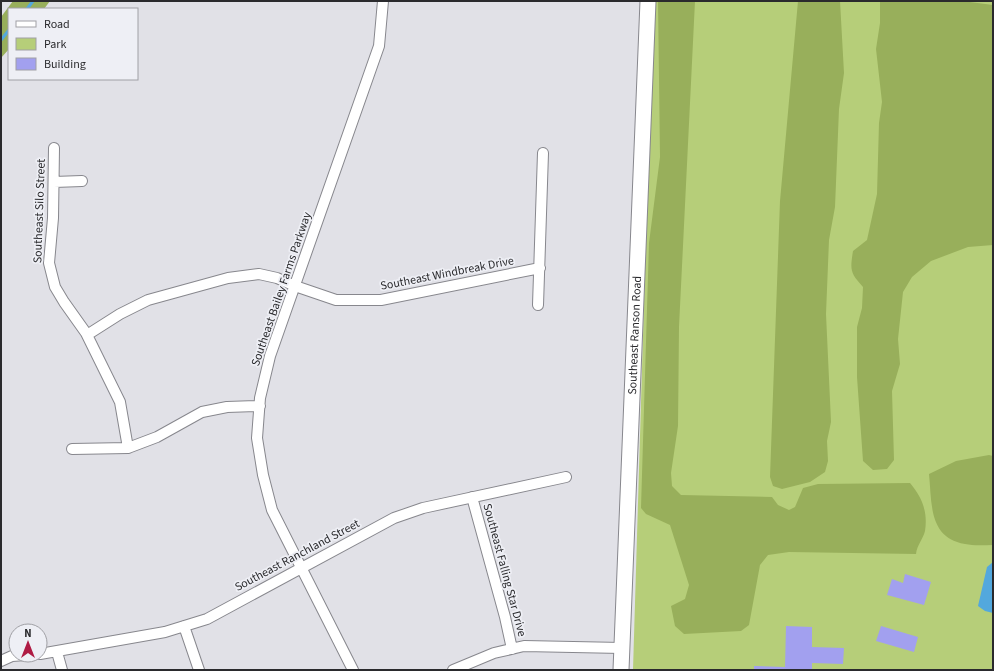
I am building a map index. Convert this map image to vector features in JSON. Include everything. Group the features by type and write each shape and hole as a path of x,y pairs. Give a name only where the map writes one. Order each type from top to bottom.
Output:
{"street":[{"name":"Southeast Bailey Farms Parkway","path":"353,670 272,510 263,475 257,438 260,406 270,356 379,46 383,1"},
{"name":"Southeast Ranson Road","path":"621,670 648,1"},
{"name":"Southeast Silo Street","path":"54,148 53,218 49,263 55,287 87,335 120,402 128,448"},
{"path":"538,305 543,153"},
{"path":"54,182 82,181"},
{"name":"Southeast Windbreak Drive","path":"87,335 120,314 148,300 228,278 259,274 277,278 295,286 336,300 381,300 540,268"},
{"path":"72,449 128,448 157,437 202,412 227,407 260,406"},
{"name":"Southeast Ranchland Street","path":"48,653 165,632 206,619 394,518 423,508 566,477"},
{"name":"Southeast Falling Star Drive","path":"472,497 505,617 512,649"},
{"path":"184,626 199,670"},
{"path":"453,670 494,653 524,646 622,648"},
{"path":"57,652 62,670"}],"green space":[{"path":"13,1 50,1 45,8 8,8 8,50 1,58 1,17"},
{"path":"653,1 993,1 993,670 633,670"},
{"path":"658,1 695,1 679,327 678,426 671,473 672,486 681,495 772,497 778,505 789,510 795,507 803,488 818,484 910,483 921,499 926,517 925,531 916,554 789,552 768,555 760,565 749,625 741,631 684,634 675,626 671,606 685,599 689,585 670,525 646,514 641,508 649,243 660,157"},
{"path":"798,1 840,1 844,73 839,109 835,207 829,240 826,314 831,422 827,441 828,461 825,472 810,482 782,489 773,486 770,477 780,201"},
{"path":"880,1 962,1 993,5 993,245 968,247 931,261 912,277 903,292 898,339 900,364 892,391 894,460 887,469 873,470 863,461 857,377 857,327 862,308 863,287 853,274 851,263 853,251 867,240 877,194 879,123 882,102 876,49 880,23"},
{"path":"989,455 993,456 993,545 968,545 953,540 944,534 938,527 932,507 929,474 956,461"}],"water":[{"path":"993,562 993,613 985,611 978,606 987,567"}],"building":[{"path":"905,574 931,582 924,605 887,595 892,579 903,583"},
{"path":"786,626 812,627 812,647 844,648 843,664 812,663 812,670 754,670 754,666 785,667"},
{"path":"881,626 918,637 914,652 876,641"}],"waterway":[{"path":"28,8 33,1"},
{"path":"1,40 8,31"}]}
